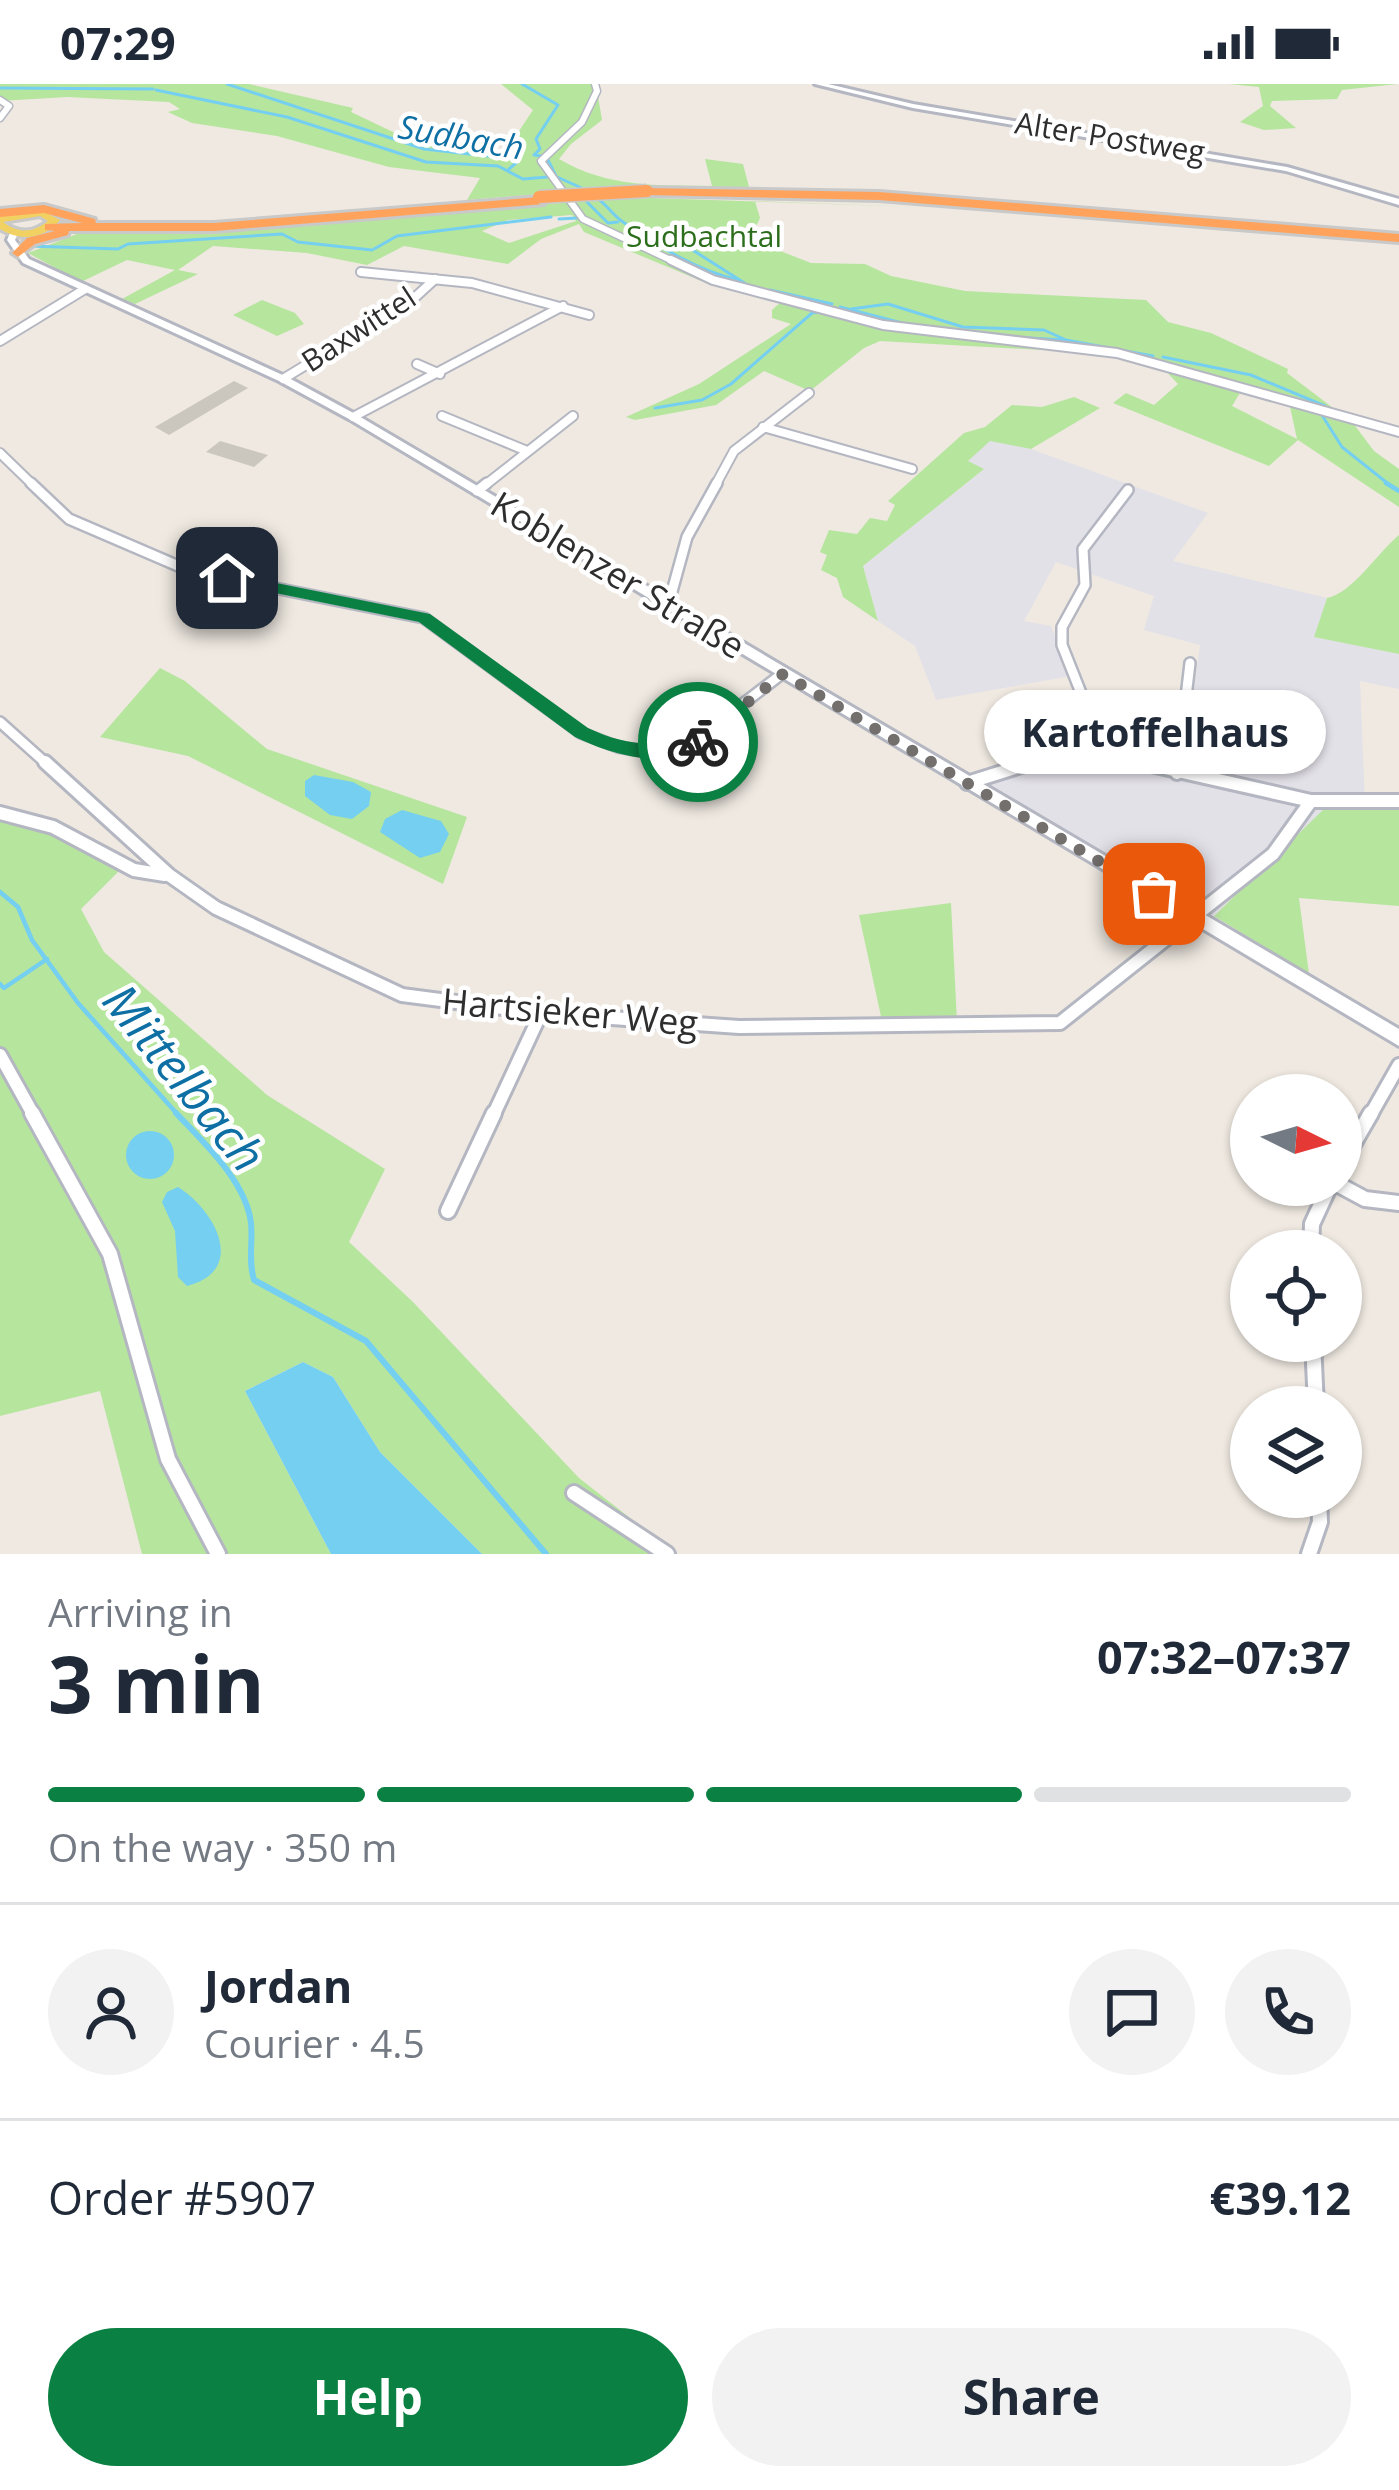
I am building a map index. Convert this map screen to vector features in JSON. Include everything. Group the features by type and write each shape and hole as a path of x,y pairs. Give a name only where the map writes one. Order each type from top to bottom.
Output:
{"highway":[{"path":"52,225 278,218 648,193 879,201 1399,240"},
{"path":"9,234 43,237 94,229 278,223 539,199"},
{"path":"9,234 44,208 116,224"},
{"path":"52,225 94,229"}],"main road":[{"name":"Alter Postweg","path":"819,84 913,106 1287,169 1399,202"},
{"path":"47,214 52,225 29,234 9,234 15,217 47,214"},
{"name":"Koblenzer Straße","path":"0,246 9,234 85,289 283,379 353,417 1399,1038"}],"street":[{"path":"595,84 588,116 541,160 583,220 713,280 883,326 1117,352 1399,432"},
{"path":"0,100 9,106 0,118"},
{"path":"361,272 472,283 589,314"},
{"name":"Baxwittel","path":"283,379 411,301 435,279"},
{"path":"0,341 85,289"},
{"path":"353,417 563,306"},
{"path":"417,364 440,374"},
{"path":"668,606 687,537 734,452 809,393"},
{"path":"442,416 527,451"},
{"path":"477,490 573,416"},
{"path":"764,427 912,469"},
{"path":"0,453 69,519 154,558 190,571 424,618 581,733 610,746 644,752 702,740 783,674"},
{"path":"1087,751 1083,698 1062,645 1062,627 1085,585 1083,549 1128,490"},
{"path":"1177,773 1190,663"},
{"name":"Hartsieker Weg","path":"0,722 169,875 216,908 402,995 541,1013 739,1027 1036,1027 1060,1023 1273,854 1311,801"},
{"path":"967,782 994,771 1087,751 1311,801 1399,801"},
{"path":"0,813 52,827 134,870 169,875"},
{"path":"448,1211 541,1013"},
{"path":"0,1055 110,1254 168,1459 218,1554"},
{"path":"1362,1129 1399,1065"},
{"path":"1362,1198 1399,1203"},
{"path":"574,1492 667,1554"},
{"path":"1309,1554 1320,1518"}],"shaded area":[{"path":"990,440 1031,449 1208,513 1173,561 1327,598 1315,637 1399,654 1399,689 1360,681 1365,807 1327,806 1214,916 983,784 1070,756 1182,778 1200,645 1144,630 1154,596 1056,562 1024,621 1051,626 1071,676 936,700 915,646 878,621 863,566 983,470 967,462"}],"green space":[{"name":"Sudbachtal","path":"0,84 249,84 353,108 351,112 412,141 516,155 517,134 533,110 501,84 596,84 602,120 559,159 596,175 633,183 712,186 705,159 743,164 749,187 1020,205 759,188 647,189 652,198 755,201 760,218 753,232 773,236 765,245 811,263 865,264 891,276 965,291 1146,300 1168,322 1211,333 1288,369 1287,373 1353,423 1374,451 1399,469 1399,507 1298,440 1269,466 1113,403 1126,393 1154,405 1178,384 1162,367 1115,354 880,341 864,348 810,391 764,371 716,405 635,420 626,417 699,384 791,324 772,318 772,310 783,300 711,285 584,232 579,224 541,239 508,264 404,246 367,265 307,253 213,246 178,270 198,274 135,304 122,299 175,270 127,260 81,282 28,253 77,234 209,232 572,202 566,192 467,200 480,178 389,167 277,136 192,123 168,112 180,109 169,102 67,97 0,101","holes":["572,215 576,221 509,243 482,231 508,220","1243,388 1289,402 1297,439 1232,406"]},
{"path":"1229,84 1397,84 1342,90 1337,99 1272,101 1270,106 1296,128 1264,130 1240,122 1263,106 1259,87"},
{"path":"262,300 295,313 304,324 277,336 233,315"},
{"path":"1074,397 1100,408 1031,449 990,441 968,461 984,469 863,566 878,621 843,597 837,578 821,570 827,555 820,552 829,530 857,534 870,518 887,521 895,505 888,501 964,433 985,427 1012,405 1042,407"},
{"path":"1399,535 1399,654 1314,637 1327,598 1356,580"},
{"path":"160,668 185,681 267,749 467,817 443,884 188,756 100,737"},
{"path":"1327,806 1399,808 1399,906 1299,898 1309,974 1214,916"},
{"path":"0,817 51,831 123,867 81,909 104,952 267,1095 385,1169 349,1242 413,1302 579,1478 676,1554 482,1554 380,1452 333,1377 303,1362 245,1391 331,1554 142,1554 100,1391 0,1416"},
{"path":"951,903 957,1022 882,1021 859,915"}],"water":[{"path":"314,775 353,782 371,792 369,806 352,819 330,815 305,796 305,781"},
{"path":"402,810 441,821 449,834 440,852 420,858 380,832 385,819"},
{"path":"150,1131 167,1138 174,1155 167,1172 150,1179 133,1172 126,1155 133,1138"},
{"path":"178,1187 213,1224 221,1254 206,1278 187,1286 178,1277 175,1231 162,1202 167,1192"},
{"path":"303,1362 333,1377 380,1452 482,1554 331,1554 245,1391"}],"building":[{"path":"234,381 248,388 169,435 155,427"},
{"path":"220,441 268,455 254,467 206,452"}],"waterway":[{"path":"227,84 424,149 514,159 517,162 509,169"},
{"path":"522,84 558,105 536,139 540,149 534,155 541,156"},
{"name":"Sudbach","path":"0,88 153,89"},
{"name":"Sudbach","path":"156,90 287,117 426,162 498,166 523,179 548,177"},
{"path":"547,158 556,176"},
{"name":"Sudbach","path":"555,176 586,190"},
{"name":"Sudbach","path":"594,196 664,249 739,280"},
{"name":"Sudbach","path":"587,202 608,223 618,222"},
{"path":"374,249 397,236 551,217"},
{"path":"559,219 577,218"},
{"path":"28,246 118,249 128,244 282,234 298,242 372,250"},
{"name":"Sudbach","path":"657,241 680,242 746,284"},
{"name":"Sudbach","path":"770,290 832,304"},
{"name":"Sudbach","path":"851,309 888,304 963,327 1044,330 1066,340 1153,356"},
{"name":"Sudbach","path":"840,307 910,325"},
{"path":"655,408 702,400 731,384 812,313 820,312"},
{"name":"Sudbach","path":"1010,337 1065,340"},
{"name":"Sudbach","path":"1163,357 1251,375 1325,406"},
{"name":"Sudbach","path":"1320,412 1342,447 1391,486"},
{"name":"Sudbach","path":"1386,483 1399,491"},
{"name":"Mittelbach","path":"0,892 18,907 46,960"},
{"path":"0,984 4,988 46,960"},
{"name":"Mittelbach","path":"46,960 78,1003 179,1116"},
{"path":"176,1113 222,1163 241,1192 251,1223 254,1280 366,1341 546,1554"}],"way so far":[{"path":"698,742 783,674 1154,894"}],"place":[{"name":"Kartoffelhaus","path":"1154,894"}],"route":[{"path":"227,578 424,618 581,733 610,746 644,752 698,742"}]}
